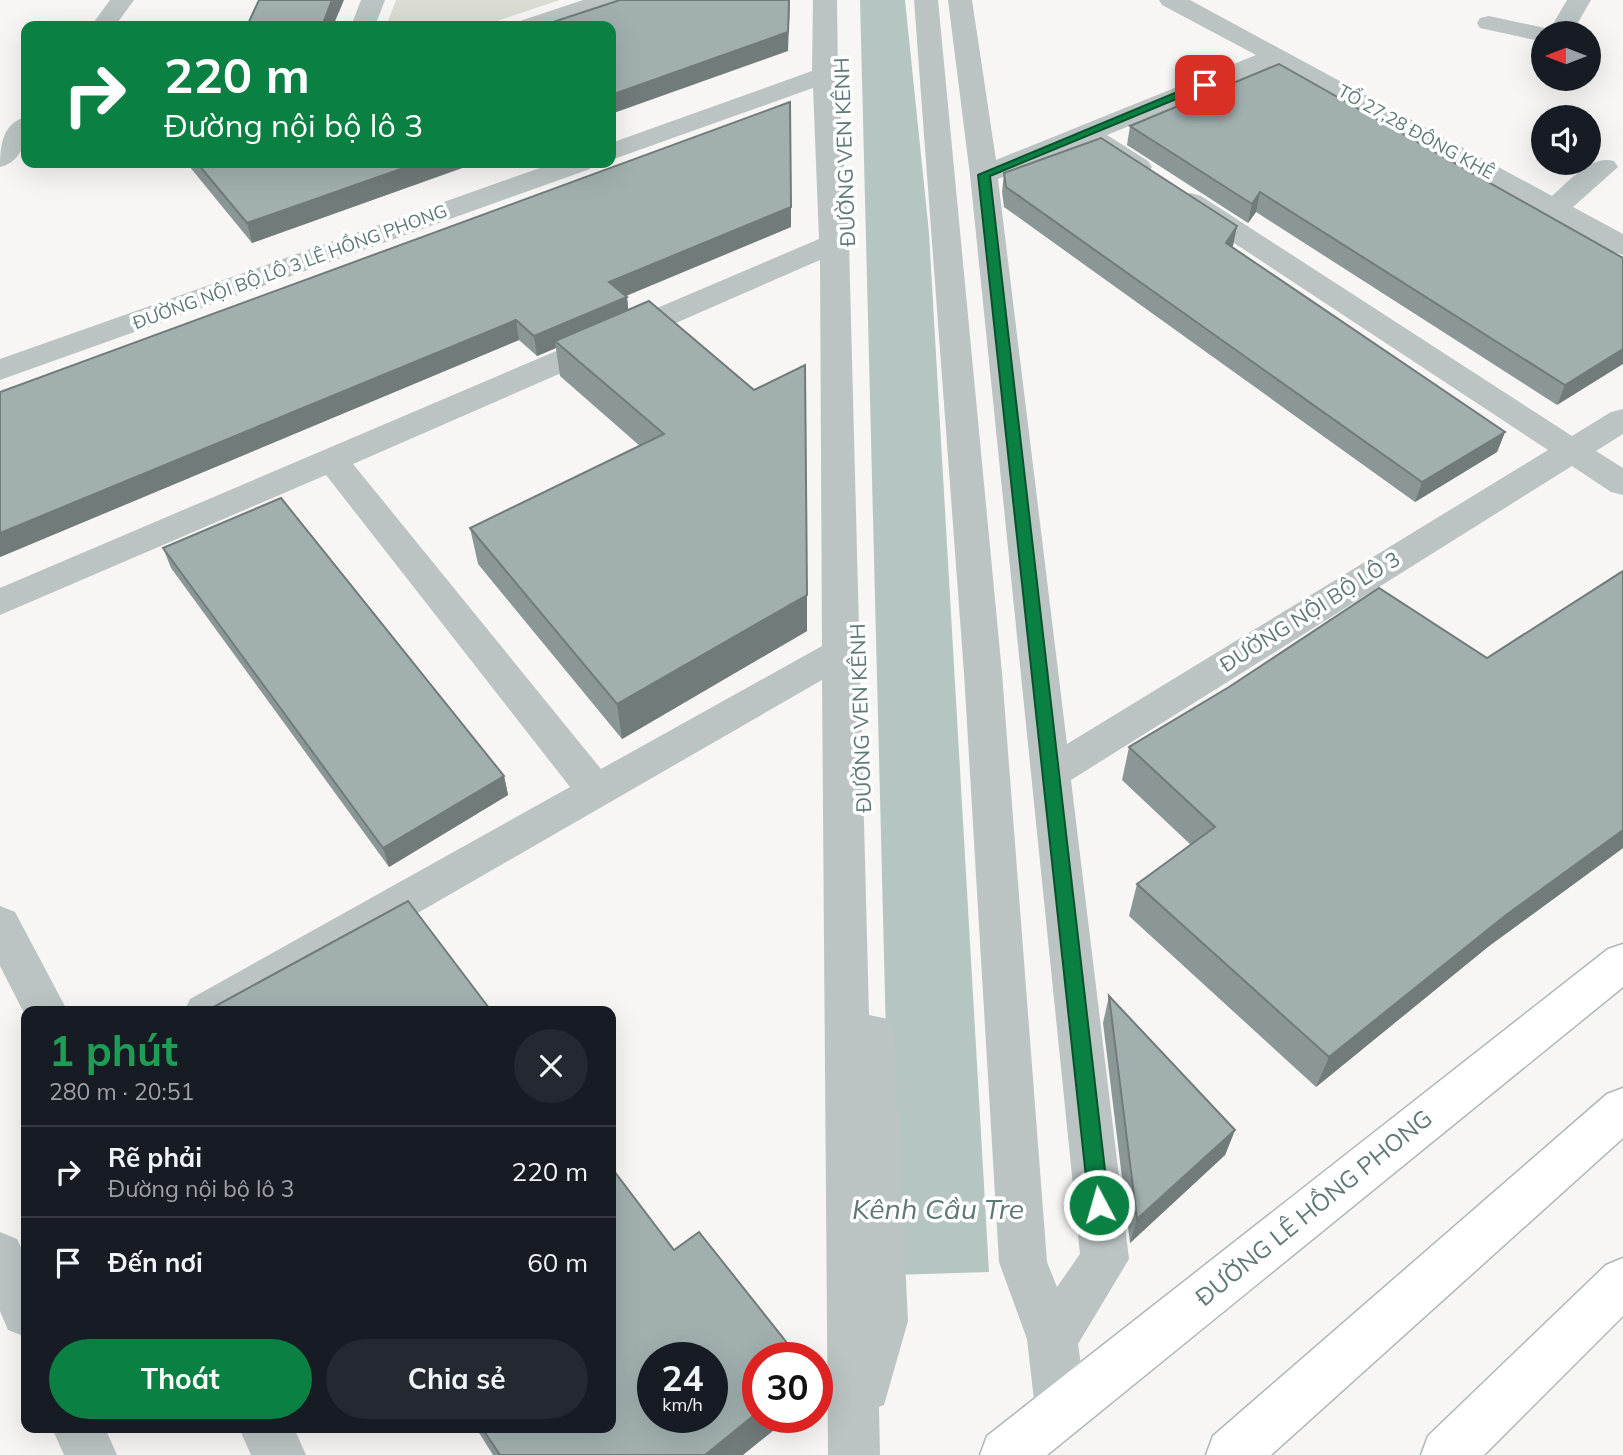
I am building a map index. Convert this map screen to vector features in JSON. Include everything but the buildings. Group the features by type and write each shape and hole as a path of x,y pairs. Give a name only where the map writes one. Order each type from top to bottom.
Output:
{"main road":[{"name":"ĐƯỜNG LÊ HỒNG PHONG","path":"1006,1455 1623,962"},
{"path":"1231,1455 1623,1109"},
{"path":"1447,1455 1623,1282"}],"street":[{"path":"107,21 122,0"},
{"path":"365,21 373,0"},
{"path":"544,21 607,0"},
{"name":"ĐƯỜNG VEN KÊNH","path":"825,0 825,75 834,243 854,1444"},
{"name":"ĐƯỜNG VEN KÊNH","path":"841,0 857,629 883,1321 854,1444"},
{"path":"926,0 981,646 1023,1262 1052,1339 1061,1409"},
{"path":"960,0 984,175 1105,1259 1052,1339"},
{"path":"1171,0 1277,56"},
{"path":"1567,21 1579,0"},
{"path":"1489,23 1531,32"},
{"path":"984,175 1084,132 1277,56"},
{"name":"TỔ 27,28 ĐÔNG KHÊ","path":"1277,56 1555,208"},
{"path":"616,150 825,75"},
{"path":"0,159 21,132"},
{"path":"1084,132 1623,484"},
{"path":"1604,167 1555,208 1623,246"},
{"name":"ĐƯỜNG NỘI BỘ LÔ 3 LÊ HỒNG PHONG","path":"0,370 566,168"},
{"path":"0,602 834,243"},
{"name":"ĐƯỜNG NỘI BỘ LÔ 3","path":"1051,774 1569,450 1623,419"},
{"path":"332,460 596,790"},
{"path":"217,1006 839,653"},
{"path":"0,924 43,1006"},
{"path":"0,1255 21,1302"},
{"path":"80,1433 91,1455"},
{"path":"268,1433 280,1455"}],"shaded area":[{"path":"396,0 560,0 497,21 388,21"}],"water":[{"name":"Kênh Cầu Tre","path":"860,0 905,0 929,233 989,1272 892,1275"}],"route":[{"path":"1099,1205 984,175 1084,132 1205,85"}]}
